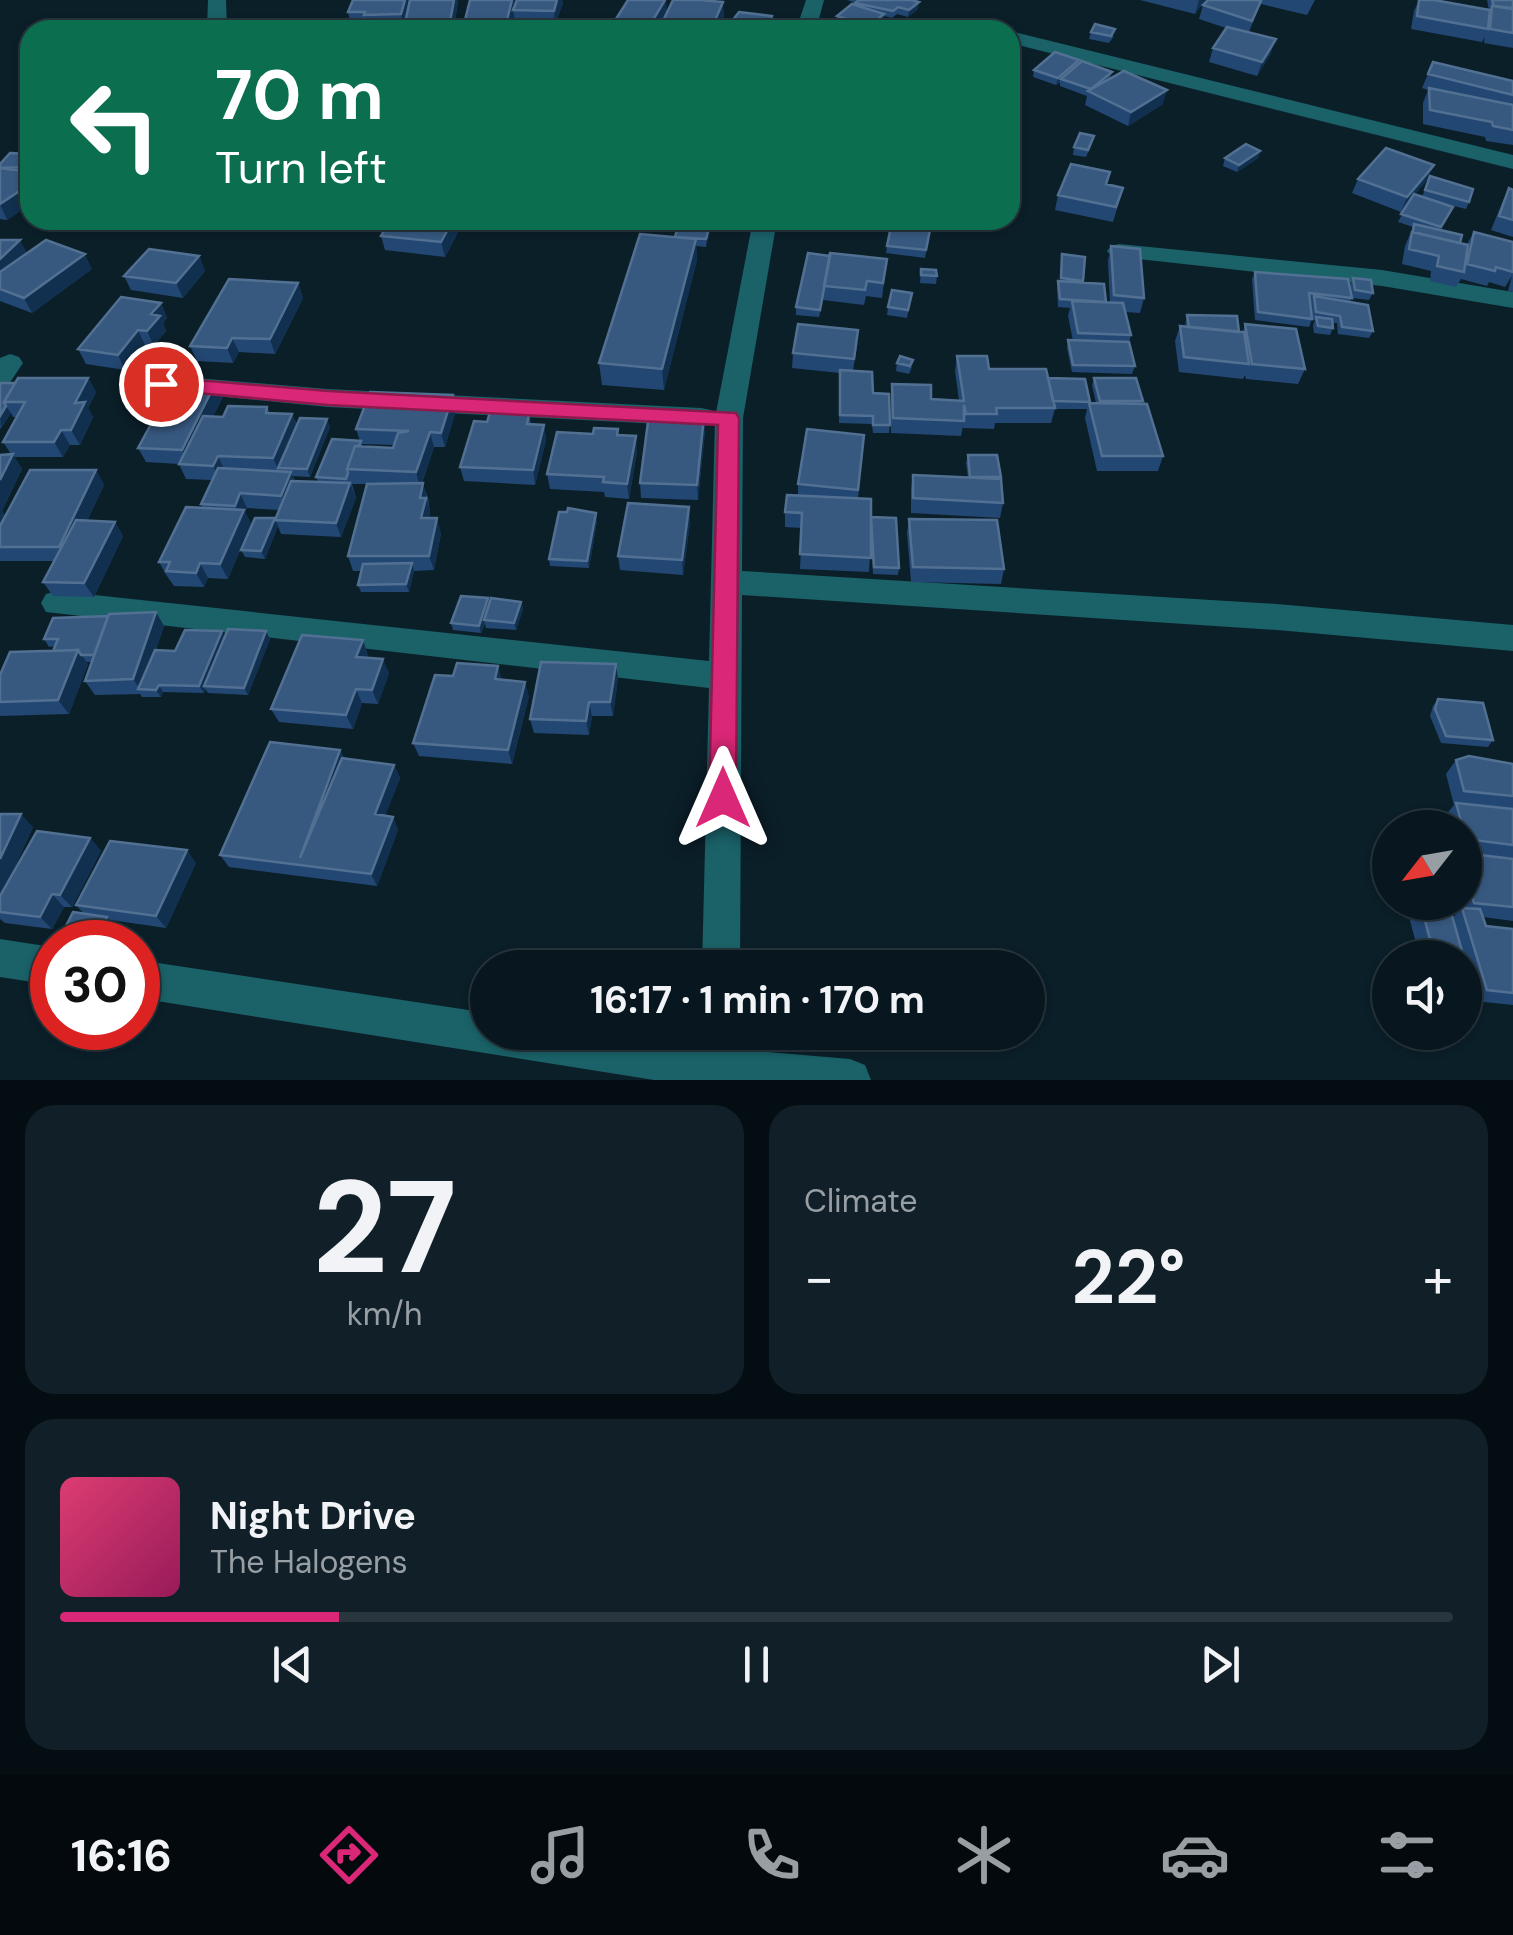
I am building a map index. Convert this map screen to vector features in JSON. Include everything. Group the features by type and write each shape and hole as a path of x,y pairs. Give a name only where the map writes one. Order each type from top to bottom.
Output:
{"street":[{"path":"1020,39 1513,162"},
{"path":"720,950 728,418 763,230"},
{"path":"1119,251 1382,278 1513,300"},
{"path":"161,384 328,398 728,418"},
{"path":"726,582 1277,618 1513,638"},
{"path":"57,603 724,676"},
{"path":"0,958 30,963"},
{"path":"160,982 850,1080"}],"building":[{"path":"353,0 405,0 401,14 364,15 365,12 348,12"},
{"path":"410,0 454,0 450,20 406,20"},
{"path":"470,0 512,0 507,20 465,20"},
{"path":"517,0 557,0 554,11 513,10"},
{"path":"628,0 665,0 653,20 615,20"},
{"path":"673,0 723,2 715,20 663,20"},
{"path":"1208,0 1261,1 1252,21 1203,5"},
{"path":"1419,0 1490,10 1488,29 1417,16"},
{"path":"1492,0 1513,0 1513,8 1494,6"},
{"path":"919,2 909,10 898,7 893,11 855,3"},
{"path":"852,4 884,14 876,20 837,16"},
{"path":"1492,6 1513,9 1513,33 1490,29"},
{"path":"739,12 772,16 770,20 733,20"},
{"path":"1095,24 1115,29 1111,36 1091,32"},
{"path":"1227,27 1276,39 1262,62 1213,48"},
{"path":"1055,52 1079,60 1058,78 1034,70"},
{"path":"1082,61 1112,72 1091,89 1061,79"},
{"path":"1433,62 1513,81 1513,95 1428,74"},
{"path":"1124,71 1167,90 1131,112 1088,91"},
{"path":"1429,88 1513,105 1513,130 1430,110"},
{"path":"1080,133 1094,136 1088,150 1074,147"},
{"path":"1246,144 1260,151 1239,165 1225,158"},
{"path":"1386,148 1434,165 1407,197 1358,179"},
{"path":"10,153 20,154 20,167 0,168"},
{"path":"1071,164 1110,172 1106,184 1123,188 1116,207 1058,195"},
{"path":"0,168 20,171 20,191 0,204"},
{"path":"1430,176 1473,189 1469,202 1425,190"},
{"path":"1509,188 1513,190 1513,220 1499,216"},
{"path":"1414,194 1453,207 1441,227 1401,214"},
{"path":"1414,224 1462,235 1460,243 1413,232"},
{"path":"384,230 448,230 441,242 381,236"},
{"path":"677,230 708,230 706,239 675,237"},
{"path":"890,230 930,230 926,250 887,246"},
{"path":"1412,232 1468,245 1464,272 1437,266 1439,256 1409,249"},
{"path":"1474,232 1513,242 1513,272 1467,264"},
{"path":"640,234 696,239 662,369 599,363"},
{"path":"0,240 20,240 0,259"},
{"path":"46,240 85,254 24,298 0,289 0,272"},
{"path":"1111,246 1140,249 1144,298 1114,295"},
{"path":"149,249 199,256 176,283 124,276"},
{"path":"808,253 830,256 820,310 796,307"},
{"path":"830,253 887,259 883,283 867,281 865,290 824,286"},
{"path":"1062,254 1085,257 1083,281 1061,278"},
{"path":"921,269 936,270 937,276 921,275"},
{"path":"1255,272 1348,279 1352,298 1309,293 1312,319 1258,312"},
{"path":"1353,278 1371,280 1373,293 1355,290"},
{"path":"229,279 298,283 270,339 232,338 227,348 190,346"},
{"path":"1058,281 1104,284 1106,302 1060,299"},
{"path":"892,290 912,293 908,310 888,307"},
{"path":"1314,296 1368,305 1373,331 1342,327 1340,316 1316,312"},
{"path":"121,297 161,303 151,314 160,316 147,331 138,330 118,355 78,349"},
{"path":"1072,301 1123,303 1131,335 1078,333"},
{"path":"1187,315 1237,316 1239,332 1189,327"},
{"path":"1316,317 1332,319 1333,328 1318,326"},
{"path":"798,324 858,330 854,359 793,353"},
{"path":"1245,324 1296,329 1305,369 1252,364"},
{"path":"1180,326 1244,332 1249,364 1184,357"},
{"path":"1068,340 1129,342 1135,366 1073,365"},
{"path":"900,356 913,360 910,366 897,363"},
{"path":"957,356 987,356 989,369 1046,369 1055,408 996,408 997,414 966,414 964,405 964,421 893,418 892,384 931,385 931,399 964,401"},
{"path":"840,370 872,372 873,393 889,394 890,425 873,425 873,416 840,415"},
{"path":"18,378 88,378 75,403 85,402 71,430 61,430 54,442 3,442 25,402 4,402"},
{"path":"1048,378 1085,379 1090,402 1053,401"},
{"path":"1094,378 1136,378 1143,401 1100,401"},
{"path":"175,380 216,382 182,450 138,448"},
{"path":"0,383 15,383 0,416"},
{"path":"370,392 453,395 441,433 430,432 416,472 347,469 355,446 393,448 398,433 409,431 356,429"},
{"path":"1089,403 1147,404 1163,456 1102,456"},
{"path":"228,406 267,407 266,413 292,414 273,458 218,456 213,466 179,464 203,416 223,417"},
{"path":"490,412 529,414 527,424 544,425 533,470 460,467 474,421 487,422"},
{"path":"649,414 704,416 697,485 640,483"},
{"path":"300,418 327,419 307,469 278,468"},
{"path":"594,428 618,429 617,435 636,436 627,484 603,482 604,477 547,474 557,432 593,434"},
{"path":"807,429 864,435 858,490 798,484"},
{"path":"332,439 361,441 355,446 346,479 316,477"},
{"path":"13,454 0,480 0,455"},
{"path":"968,455 997,455 1001,477 970,477"},
{"path":"218,468 291,472 281,496 240,493 235,506 201,504"},
{"path":"30,470 96,470 59,547 0,547 0,526"},
{"path":"913,475 1001,479 1003,503 913,498"},
{"path":"291,481 350,483 336,523 275,520"},
{"path":"423,483 420,498 426,498 421,518 437,518 429,556 348,556 367,484"},
{"path":"787,495 871,499 871,558 800,554 802,513 785,512"},
{"path":"628,503 689,507 682,560 618,556"},
{"path":"186,507 244,510 220,564 200,563 196,573 166,571 170,562 159,562"},
{"path":"568,508 596,513 587,561 549,559 559,512 567,512"},
{"path":"871,517 896,518 899,568 874,567"},
{"path":"255,518 275,518 261,551 241,550"},
{"path":"909,519 997,520 1004,569 913,567"},
{"path":"76,520 115,522 84,583 43,582"},
{"path":"412,563 406,584 358,585 363,564"},
{"path":"461,596 488,598 479,626 451,623"},
{"path":"491,598 521,602 514,623 484,620"},
{"path":"156,612 133,679 85,681 109,614"},
{"path":"108,616 94,655 81,655 78,650 53,651 58,639 44,639 53,618"},
{"path":"228,629 266,631 244,688 204,686"},
{"path":"185,630 222,631 199,686 138,689 155,650 175,651"},
{"path":"302,635 363,640 356,657 383,659 372,690 356,689 346,715 271,709"},
{"path":"78,650 58,700 0,702 0,675 10,652"},
{"path":"541,662 616,664 610,702 589,702 586,721 530,719"},
{"path":"457,663 498,666 495,679 525,682 508,750 413,743 435,675 453,676"},
{"path":"1438,699 1483,703 1493,740 1446,736 1435,709"},
{"path":"270,742 340,750 300,858 342,758 394,765 375,814 393,817 371,874 220,855"},
{"path":"1469,756 1513,764 1513,796 1464,791 1456,760"},
{"path":"1456,803 1513,809 1513,845 1482,841 1482,810 1458,810"},
{"path":"0,814 21,814 0,859"},
{"path":"37,831 90,838 60,895 52,894 40,917 0,912 0,896"},
{"path":"110,841 187,850 156,916 76,905"},
{"path":"1482,855 1513,859 1513,907 1482,904"},
{"path":"73,912 107,917 105,920 69,920"},
{"path":"1482,915 1486,926 1513,929 1513,993 1487,990 1482,974 1482,940 1472,940 1466,920 1482,920"},
{"path":"1425,920 1453,920 1459,940 1430,940"}],"route":[{"path":"161,384 328,398 728,418 723,798"}]}
